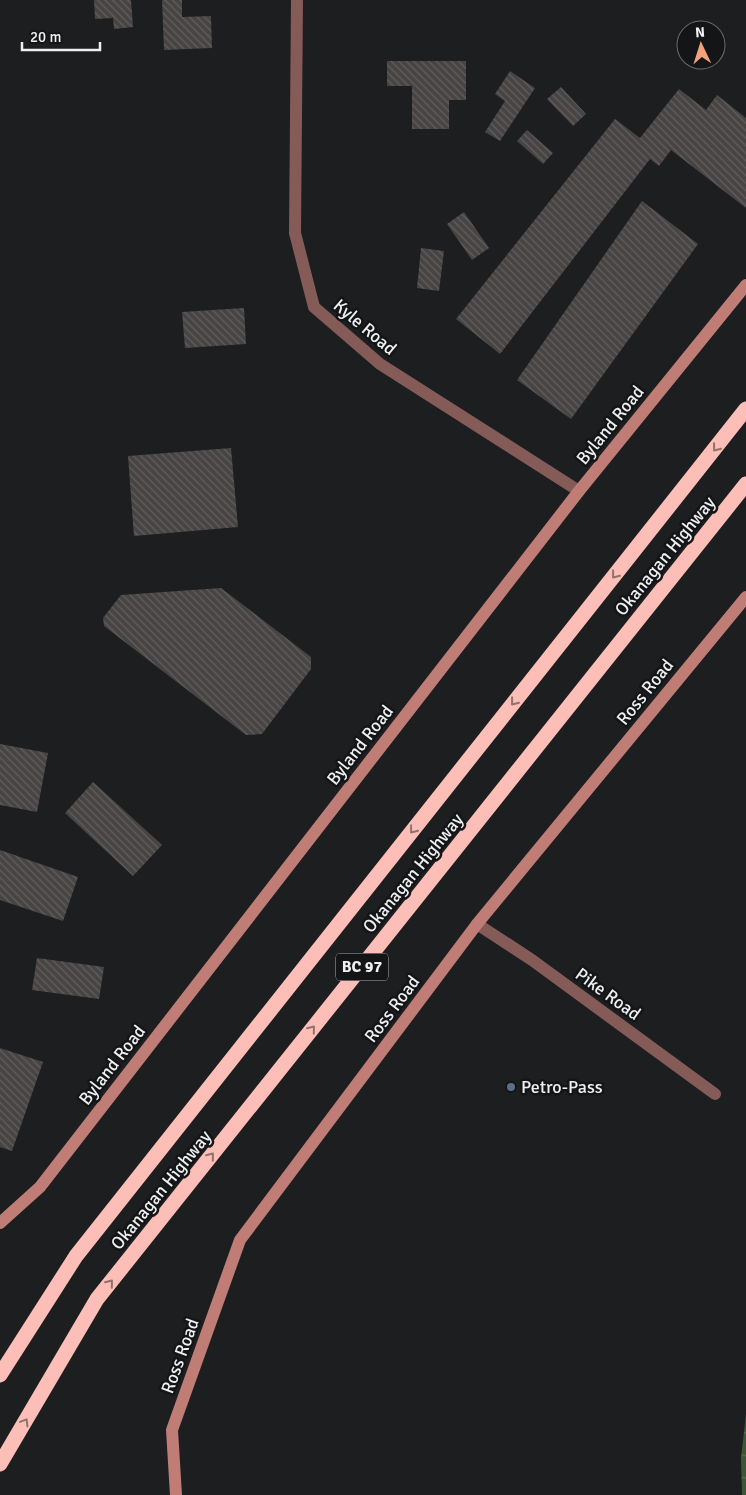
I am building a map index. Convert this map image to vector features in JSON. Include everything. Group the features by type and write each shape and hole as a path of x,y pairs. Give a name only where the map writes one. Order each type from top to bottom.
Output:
{"highway":[{"name":"Okanagan Highway","path":"0,1375 76,1256 746,409"},
{"name":"Okanagan Highway","path":"0,1464 97,1299 746,484"}],"street":[{"name":"Kyle Road","path":"298,0 295,233 314,307 380,364 579,490"},
{"name":"Byland Road","path":"0,1223 40,1187 579,490 746,285"},
{"name":"Ross Road","path":"176,1495 172,1430 240,1240 477,924 746,597"},
{"name":"Pike Road","path":"477,924 532,960 715,1094"}],"green space":[{"path":"746,1414 746,1495 742,1495 741,1458"}],"building":[{"path":"94,0 131,0 133,27 114,29 113,18 95,19"},
{"path":"162,0 182,0 182,17 211,16 212,48 164,50"},
{"path":"387,61 466,61 466,100 449,100 449,129 412,129 412,86 387,86"},
{"path":"510,71 535,88 500,141 485,132 505,101 495,94"},
{"path":"561,87 586,114 573,126 547,99"},
{"path":"679,89 706,110 717,95 746,118 746,208 671,150 659,166 650,159 500,354 456,319 615,119 640,138"},
{"path":"527,130 553,153 543,164 517,141"},
{"path":"642,201 698,244 571,419 517,380"},
{"path":"464,212 489,248 472,260 447,224"},
{"path":"421,248 444,251 439,291 417,288"},
{"path":"244,308 246,344 185,348 182,312"},
{"path":"231,448 238,527 134,536 128,456"},
{"path":"221,588 311,657 311,669 262,734 246,735 104,626 103,618 121,595"},
{"path":"0,744 48,753 37,812 0,805"},
{"path":"93,782 162,845 133,876 65,813"},
{"path":"0,850 78,877 63,921 0,900"},
{"path":"37,958 104,967 99,999 32,990"},
{"path":"0,1048 43,1062 12,1151 0,1147"}],"place":[{"name":"Petro-Pass","path":"511,1087"}]}
